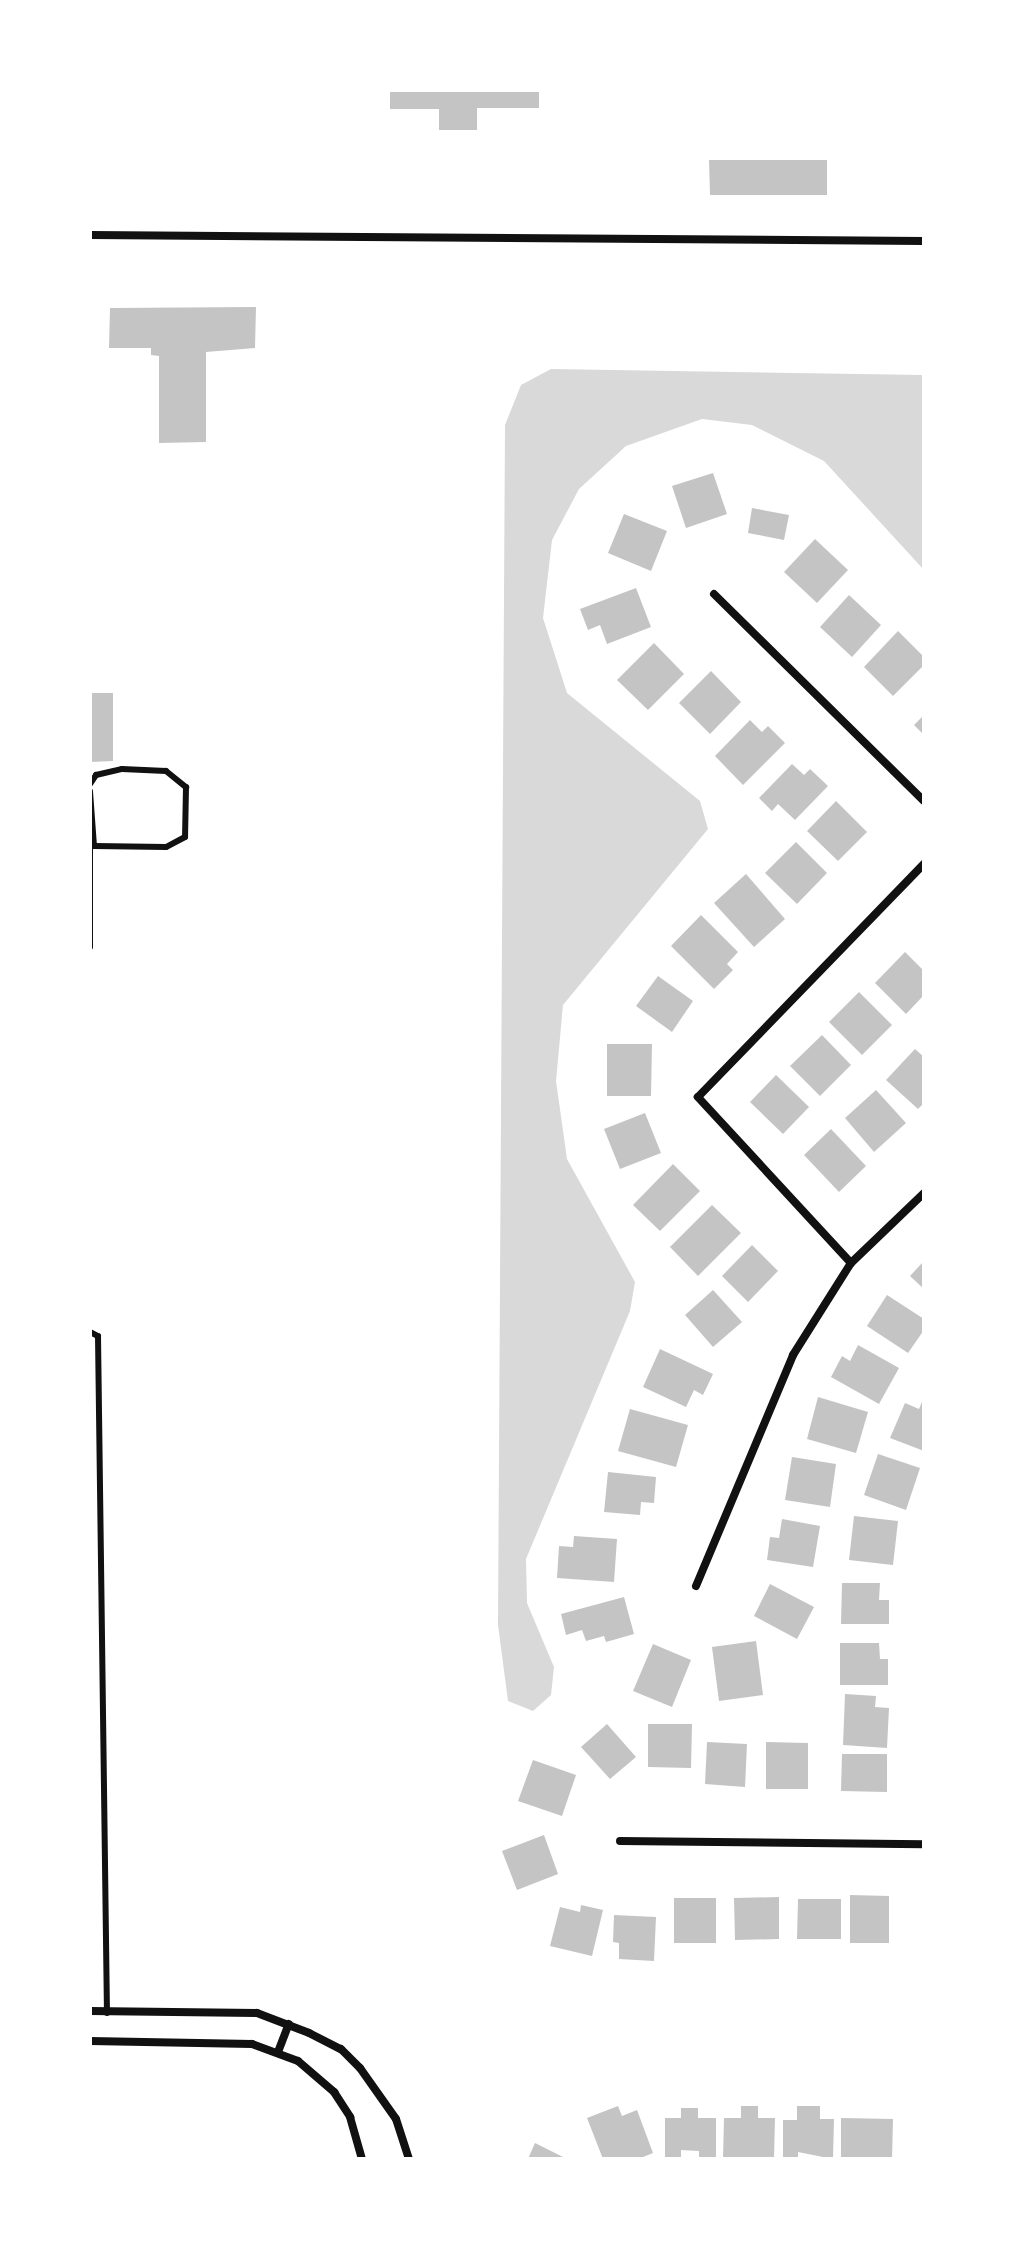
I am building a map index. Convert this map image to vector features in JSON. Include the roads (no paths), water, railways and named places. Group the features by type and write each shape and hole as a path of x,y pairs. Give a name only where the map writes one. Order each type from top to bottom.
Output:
{"street":[{"path":"90,235 924,241"},
{"path":"714,594 924,801"},
{"path":"851,1263 698,1097 924,864"},
{"path":"696,1586 793,1355 851,1263 924,1193"},
{"path":"620,1841 924,1844"},
{"path":"90,2011 257,2013 289,2024 341,2049 360,2068 396,2119 409,2159"},
{"path":"278,2052 289,2024"},
{"path":"90,2041 224,2042 278,2052 298,2061 334,2092 350,2117 362,2159"}],"lane":[{"path":"90,784 96,775 122,769 166,771 186,787 185,837 166,847 92,846"},
{"path":"90,791 90,947"},
{"path":"90,1332 98,1336 107,2013"},
{"path":"90,1403 99,1403"}]}
